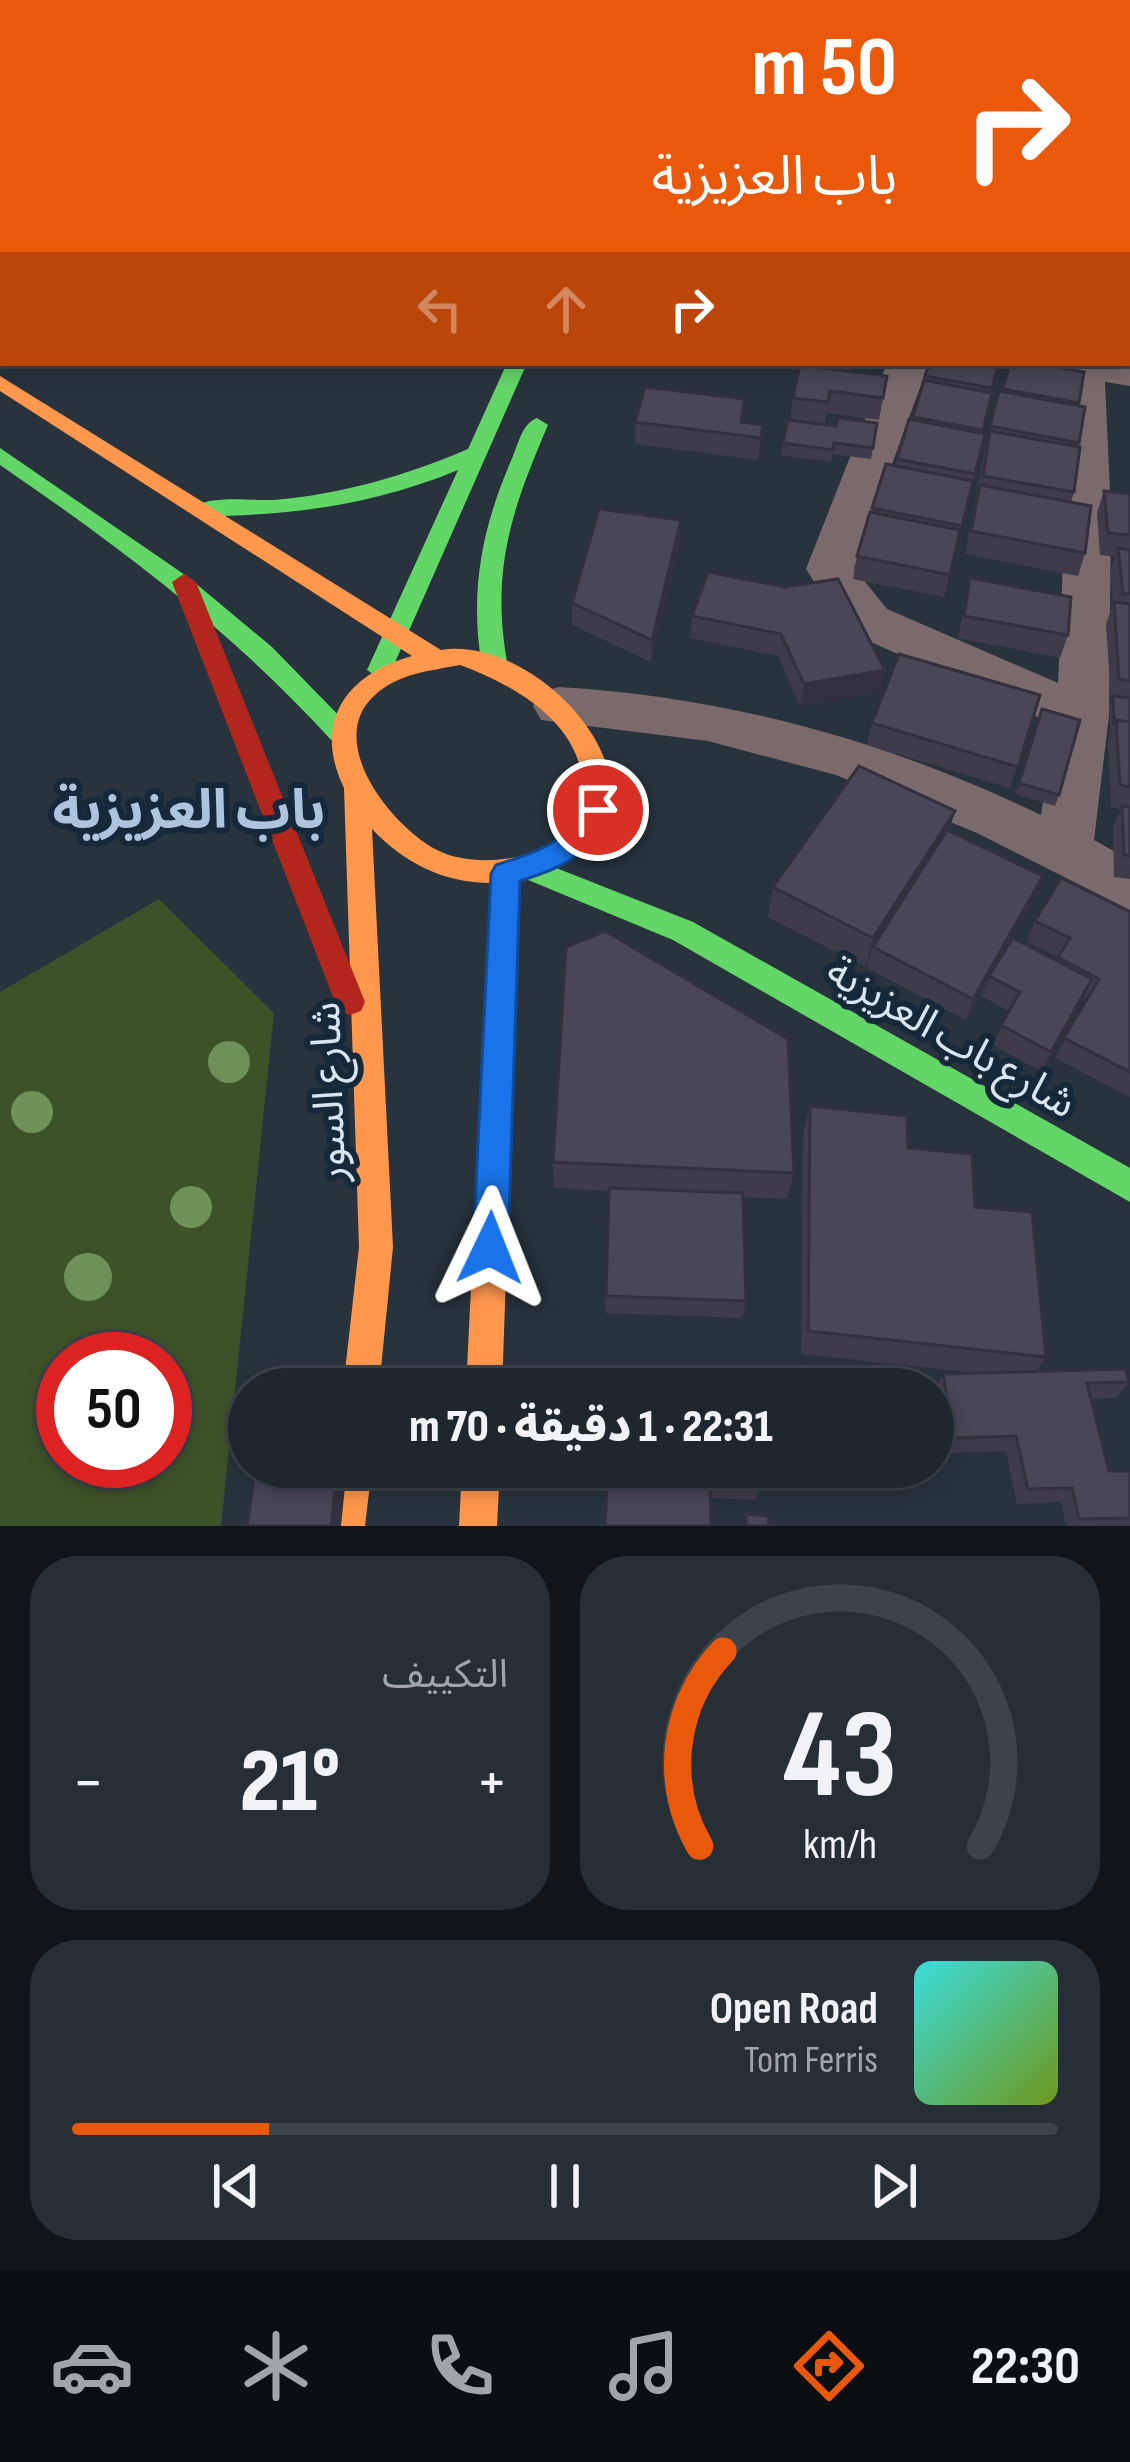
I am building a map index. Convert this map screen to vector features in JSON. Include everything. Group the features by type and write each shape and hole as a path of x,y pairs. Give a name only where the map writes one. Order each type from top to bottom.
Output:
{"main road":[{"path":"376,679 517,366"},
{"path":"0,382 434,658"},
{"path":"495,667 484,629 482,568 544,407"},
{"path":"203,509 252,512 350,501 396,489 476,453"},
{"path":"0,455 248,632 340,733"},
{"path":"184,582 368,1044"},
{"path":"434,658 488,660 495,667 528,680 559,706 595,761 604,820 519,871 471,874 439,866 390,833 356,791 345,769 340,733 358,695 376,679 434,658"},
{"name":"شارع السور","path":"356,791 376,1247 363,1368"},
{"path":"485,1368 519,871"},
{"name":"شارع باب العزيزية","path":"519,871 633,907 732,958 1130,1186"},
{"name":"شارع باب العزيزية","path":"669,897 732,958"},
{"path":"346,1526 350,1488"},
{"path":"478,1526 480,1488"}],"street":[{"path":"907,366 830,569 856,611 869,621 1083,716"},
{"path":"1064,850 1083,716 1094,368"},
{"path":"559,706 612,706 672,715 786,742 902,778 1064,850 1130,886"}],"green space":[{"path":"159,899 274,1013 237,1368 228,1368 228,1458 221,1526 0,1526 0,992"}],"building":[{"path":"800,366 887,376 883,398 830,391 828,402 793,398"},
{"path":"928,366 998,366 992,388 925,376"},
{"path":"1009,366 1084,372 1079,403 1003,389"},
{"path":"924,380 992,393 983,430 913,417"},
{"path":"645,387 745,399 741,422 763,425 761,438 635,422"},
{"path":"999,391 1085,407 1079,443 990,426"},
{"path":"838,418 877,423 873,448 834,443 833,450 783,443 788,420 836,426"},
{"path":"909,419 985,434 975,474 897,459"},
{"path":"990,431 1080,447 1074,492 983,476"},
{"path":"886,464 973,481 962,526 872,508"},
{"path":"980,485 1091,506 1085,553 971,531"},
{"path":"1104,491 1130,494 1130,535 1108,533"},
{"path":"599,509 681,520 652,640 572,603"},
{"path":"870,512 960,530 950,575 857,556"},
{"path":"1118,548 1130,550 1130,594 1123,594"},
{"path":"708,572 785,587 838,579 885,670 804,684 781,634 692,616"},
{"path":"970,578 1071,597 1068,635 964,616"},
{"path":"1114,602 1130,604 1130,681 1119,679"},
{"path":"899,654 1040,695 1018,767 872,723"},
{"path":"1113,696 1130,698 1130,722 1114,723"},
{"path":"1042,709 1080,720 1059,795 1019,783"},
{"path":"1116,720 1130,722 1130,787 1120,785"},
{"path":"859,766 955,811 873,938 773,887"},
{"path":"1122,806 1130,807 1130,856 1124,855"},
{"path":"947,830 1043,876 973,999 873,947"},
{"path":"1061,878 1130,912 1130,1072 1064,1038 1099,979 1058,957 1070,938 1035,921"},
{"path":"605,931 788,1039 794,1173 553,1162 566,947"},
{"path":"1013,938 1092,979 1051,1052 1001,1025 1020,992 989,976"},
{"path":"810,1106 907,1116 908,1148 972,1154 975,1207 1032,1212 1046,1357 808,1331"},
{"path":"609,1188 743,1193 746,1301 606,1296"},
{"path":"1126,1369 1129,1382 1087,1383 1109,1471 1130,1471 1130,1518 1079,1519 1072,1488 1028,1489 1016,1436 954,1438 954,1374"},
{"path":"253,1488 336,1488 331,1526 247,1526"},
{"path":"607,1488 710,1488 711,1526 605,1526"},
{"path":"746,1514 768,1516 769,1526 746,1526"}],"traffic: fast":[{"path":"380,670 516,366"},
{"path":"495,667 487,600 493,542 537,425"},
{"path":"203,509 275,507 343,497 410,480 477,453"},
{"path":"0,455 222,617 340,733"},
{"path":"531,869 683,931 1130,1186"}],"traffic: slow":[{"path":"0,382 434,658"},
{"path":"461,656 538,693 580,733 598,784 594,814 584,835 559,856 485,872 429,860 373,812 354,780 345,747 347,716 364,689 398,669 461,656"},
{"path":"356,791 376,1247 363,1368"},
{"path":"485,1368 506,874"},
{"path":"346,1526 351,1488"},
{"path":"478,1526 480,1488"}],"traffic: jam":[{"path":"184,582 350,1002"}],"district":[{"name":"باب العزيزية","path":"189,809"}],"route":[{"path":"490,1248 506,874 554,858 582,837 598,810"}]}
